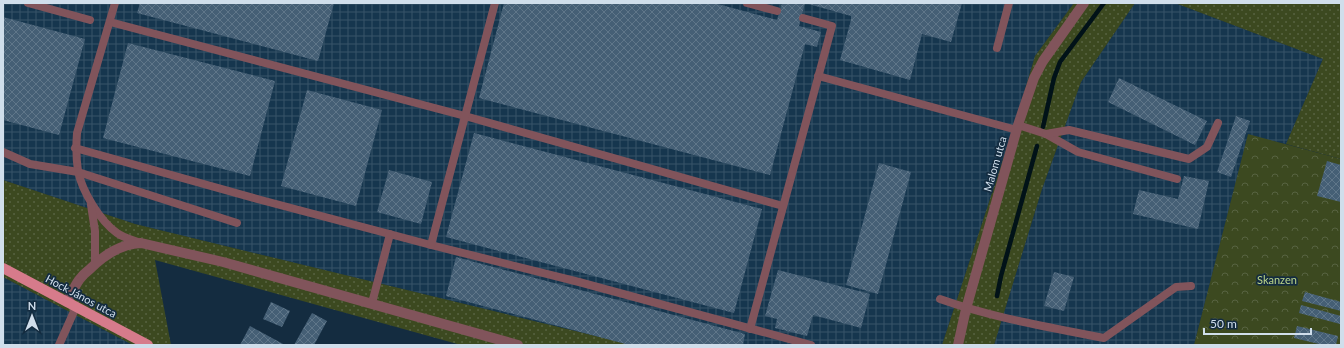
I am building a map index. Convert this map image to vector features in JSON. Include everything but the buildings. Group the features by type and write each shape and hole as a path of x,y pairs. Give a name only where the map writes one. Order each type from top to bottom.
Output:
{"main road":[{"name":"Hock János utca","path":"3,268 148,345"}],"street":[{"name":"Malom utca","path":"958,345 966,309 1018,128 1034,78 1043,61 1084,3"},
{"path":"72,304 80,279 105,255 123,246 141,244 223,262 518,345"}],"lane":[{"path":"28,3 90,20"},
{"path":"95,264 95,231 90,202 78,172 75,148 77,133 115,3"},
{"path":"431,245 495,3"},
{"path":"747,3 777,11"},
{"path":"997,48 1009,3"},
{"path":"750,329 832,26 803,18"},
{"path":"110,22 465,116 784,206"},
{"path":"818,76 1046,134 1078,152 1177,179"},
{"path":"1046,134 1068,130 1189,160 1207,147 1218,123"},
{"path":"75,148 254,198 431,245 579,282 811,345"},
{"path":"3,152 30,164 78,172 237,223"},
{"path":"90,202 108,225 118,233 141,244"},
{"path":"372,304 390,234"},
{"path":"940,299 966,309 998,317 1104,338 1176,287 1191,286"},
{"path":"59,345 72,304"}],"shaded area":[{"path":"3,3 1074,3 1035,56 1016,120 942,345 633,345 135,224 3,180"},
{"path":"1135,3 1175,3 1323,59 1286,144 1248,135 1194,345 994,345 1042,189 1081,82"},
{"path":"3,277 133,345 3,345"}],"green space":[{"path":"1074,3 1135,3 1081,82 1042,189 994,345 942,345 1016,120 1035,56"},
{"path":"1175,3 1341,3 1341,159 1286,144 1323,59"},
{"name":"Skanzen","path":"1248,134 1341,159 1341,345 1194,345"},
{"path":"3,180 135,224 633,345 461,345 155,260 171,345 133,345 3,277"}],"waterway":[{"path":"1043,127 1054,78 1060,62 1104,3"},
{"path":"997,296 1001,276 1037,146"}]}
